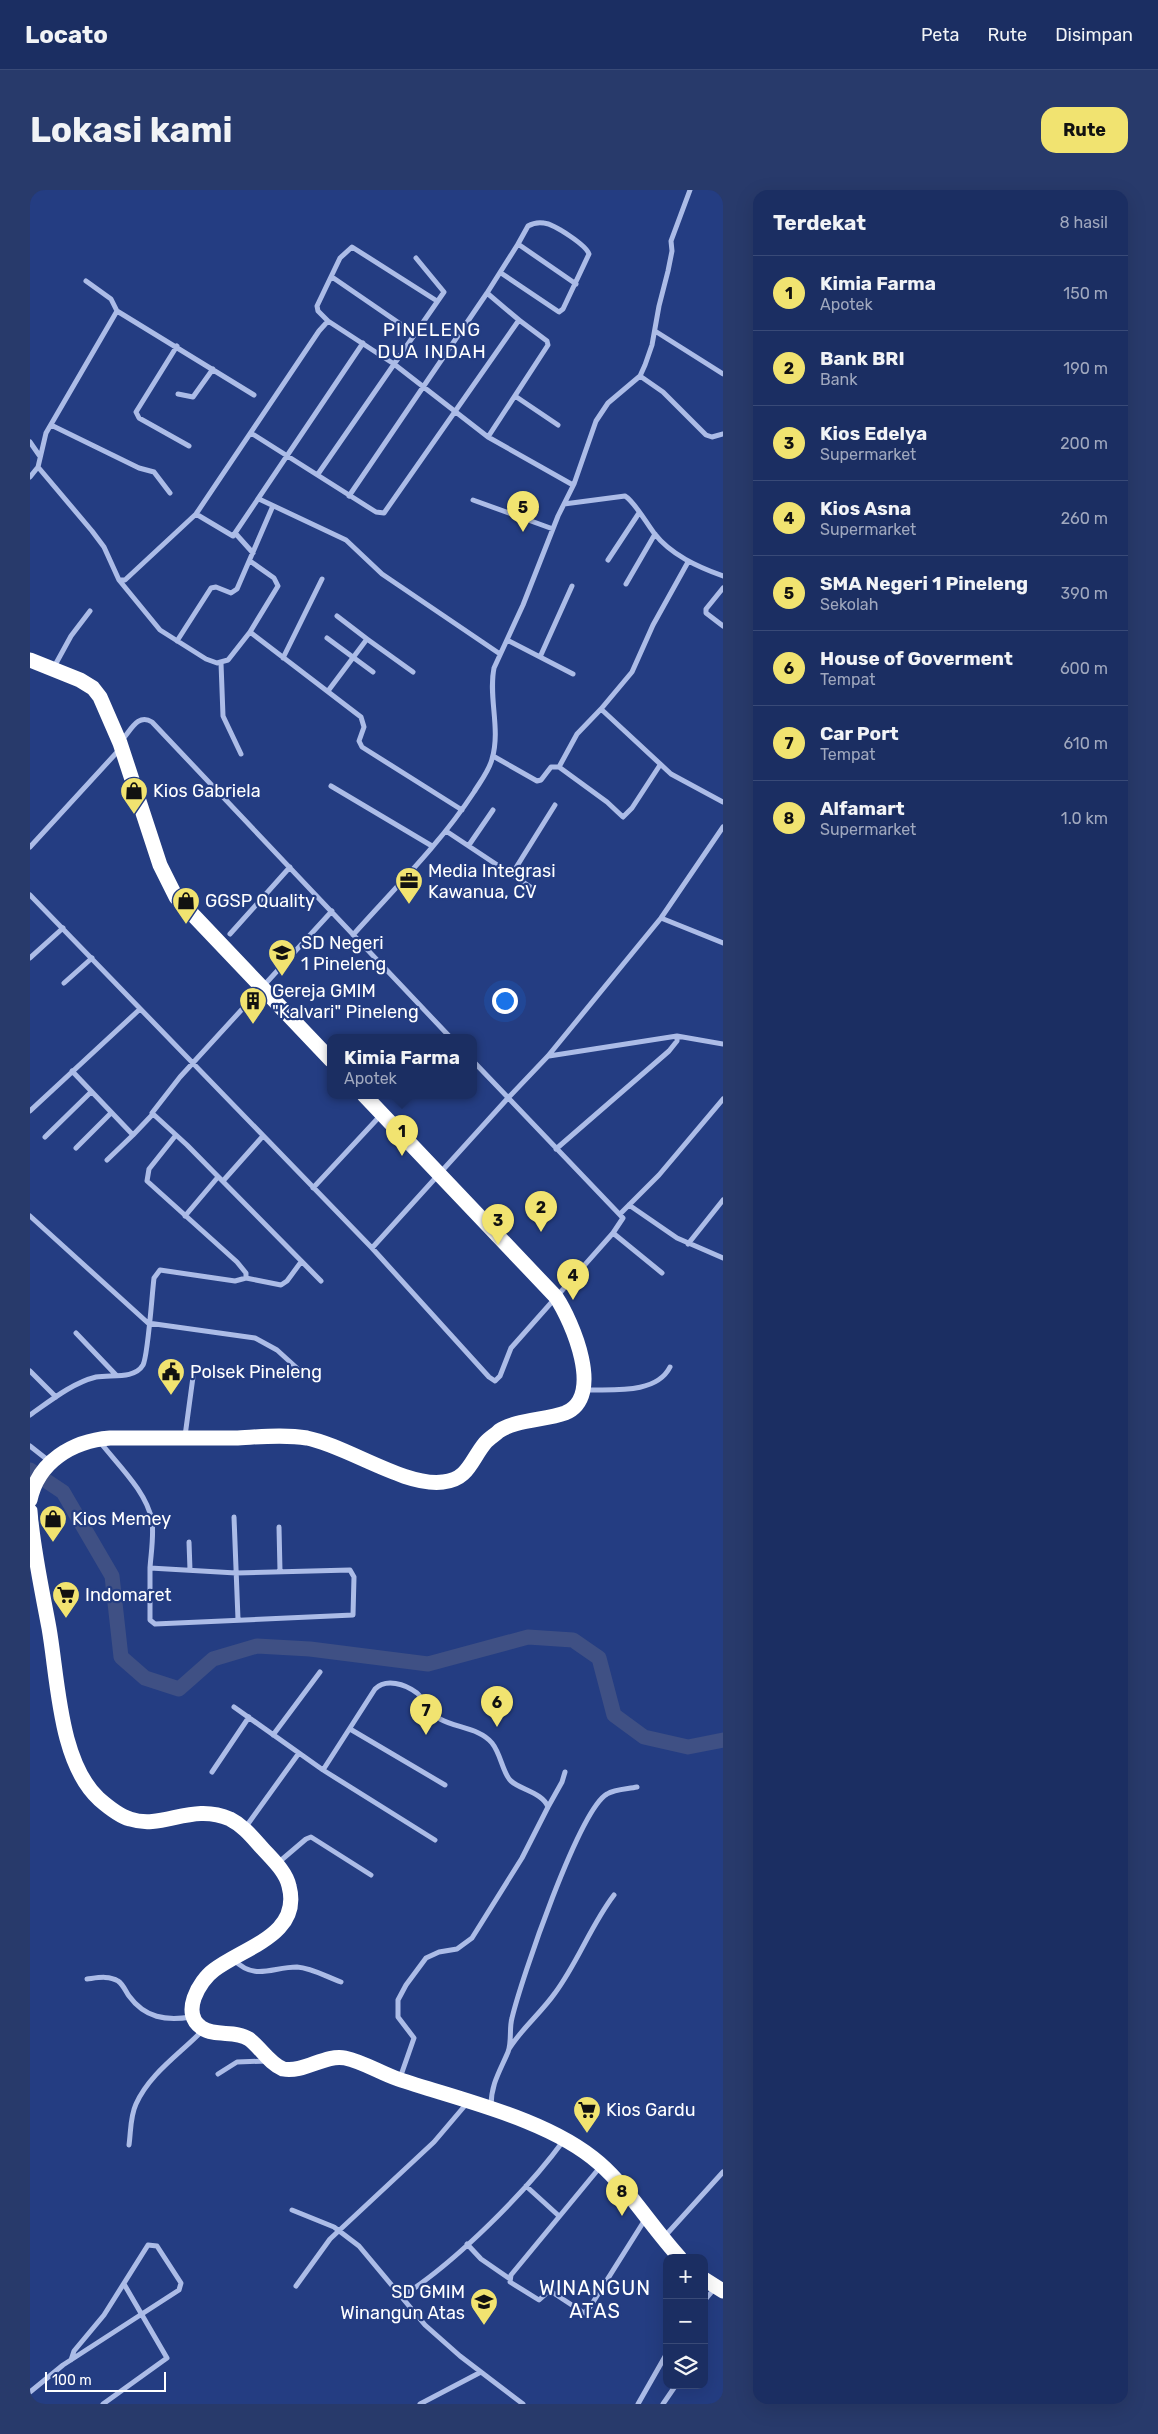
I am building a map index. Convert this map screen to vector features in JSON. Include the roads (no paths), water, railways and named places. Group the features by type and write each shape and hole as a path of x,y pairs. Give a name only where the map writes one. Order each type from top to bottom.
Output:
{"highway":[{"path":"30,660 80,680 96,690 104,703 121,745 160,865 176,897 327,1056"},
{"path":"30,1500 35,1485 47,1465 77,1446 99,1440 293,1437 308,1439 338,1448 381,1467 422,1480 442,1483 459,1478 465,1474 485,1442 502,1429 565,1413 576,1404 583,1390 583,1372 577,1341 566,1313 556,1297 368,1099"},
{"path":"30,1511 36,1580 68,1740 77,1766 98,1797 130,1819 160,1821 200,1812 231,1820 245,1829 276,1864 290,1886 291,1903 288,1914 271,1936 216,1968 203,1981 193,2002 192,2016 203,2030 244,2037 285,2070 344,2058 361,2062 400,2080 492,2108 564,2140 602,2165 677,2254"}],"street":[{"path":"353,935 446,831 487,771 493,756 495,726 492,678 500,654 573,485 589,436 604,407 640,376 656,331 658,306 672,251 671,241 690,190"},
{"path":"349,496 501,273 528,226 537,223 549,224 574,239 590,254 563,309 559,312 501,273"},
{"path":"518,244 576,284"},
{"path":"437,301 354,247 344,253 317,306 318,310 328,321 394,364 422,388 488,437 573,485"},
{"path":"318,474 444,290 416,258"},
{"path":"332,277 414,334"},
{"path":"86,281 111,299 117,311 177,346 254,395"},
{"path":"487,294 547,341 548,345 488,437"},
{"path":"30,477 38,467 40,455 51,425 117,311"},
{"path":"251,433 377,513 387,511 519,320"},
{"path":"119,580 125,580 131,575 196,514 319,331 328,321"},
{"path":"656,331 723,374"},
{"path":"196,514 232,537 236,534 363,343"},
{"path":"177,346 136,412 139,418 189,446"},
{"path":"178,394 193,397 213,369"},
{"path":"640,376 663,392 706,435 712,437 723,434"},
{"path":"515,396 558,425"},
{"path":"51,425 139,468 154,472 170,493"},
{"path":"30,442 40,455"},
{"path":"38,467 104,547 119,580 160,630 206,660 221,663 228,660 250,632 278,586 277,581 250,561"},
{"path":"564,504 625,496 655,534 688,562 723,576"},
{"path":"259,500 272,508 346,540 382,574 500,654"},
{"path":"473,500 553,529"},
{"path":"177,641 211,588 216,586 229,592 234,592 250,561 272,508"},
{"path":"608,560 639,514"},
{"path":"236,534 253,553"},
{"path":"626,584 655,534"},
{"path":"559,767 577,734 632,672 655,620 688,562"},
{"path":"283,658 322,579"},
{"path":"540,657 572,586"},
{"path":"723,588 706,609 706,613 723,626"},
{"path":"53,669 71,636 90,611"},
{"path":"337,616 413,672"},
{"path":"250,632 362,719 364,726 359,742 362,747 462,810"},
{"path":"328,638 373,672"},
{"path":"328,691 367,638"},
{"path":"507,640 573,674"},
{"path":"221,663 223,716 241,754"},
{"path":"601,709 660,765 676,777 723,802"},
{"path":"30,847 121,745 141,719 146,718 152,722 447,1034"},
{"path":"493,756 537,781 541,780 551,767 559,767 607,802 622,817 632,808 660,765"},
{"path":"331,786 432,846"},
{"path":"512,874 555,805"},
{"path":"469,845 493,810"},
{"path":"372,1248 548,1056 661,918 723,827"},
{"path":"446,831 532,888"},
{"path":"230,934 290,867"},
{"path":"30,896 372,1248 493,1381 500,1376 510,1348 623,1222 620,1214 477,1065"},
{"path":"107,1160 152,1115 155,1107 193,1062 332,911"},
{"path":"661,918 723,943"},
{"path":"30,958 63,928"},
{"path":"64,983 92,958"},
{"path":"30,1110 140,1009"},
{"path":"548,1056 677,1036 723,1044"},
{"path":"556,1149 670,1051 677,1041 677,1036"},
{"path":"72,1071 133,1135"},
{"path":"45,1137 91,1092"},
{"path":"620,1214 684,1147 723,1099"},
{"path":"76,1148 112,1113"},
{"path":"313,1188 382,1113"},
{"path":"152,1115 176,1135 221,1179 321,1281"},
{"path":"176,1135 150,1169 147,1181 244,1269 246,1278"},
{"path":"185,1216 263,1136"},
{"path":"688,1244 723,1200"},
{"path":"629,1205 688,1244 723,1258"},
{"path":"30,1216 148,1323 255,1338 277,1350 299,1370"},
{"path":"613,1233 662,1273"},
{"path":"30,1415 56,1397 88,1380 131,1374 142,1366 146,1352 154,1278 160,1270 234,1281 246,1278 281,1285 287,1281 301,1262"},
{"path":"76,1333 116,1375"},
{"path":"583,1390 642,1386 662,1379 670,1367"},
{"path":"30,1371 56,1397"},
{"path":"185,1438 193,1377"},
{"path":"99,1440 137,1489 149,1511 152,1528 150,1568 149,1604 152,1623 353,1615 354,1577 350,1570 236,1573 150,1568"},
{"path":"30,1446 47,1465"},
{"path":"234,1516 238,1619"},
{"path":"279,1527 280,1571"},
{"path":"189,1542 190,1570"},
{"path":"273,1734 320,1672"},
{"path":"323,1770 380,1684 390,1682 417,1694 440,1720 478,1733 490,1740 503,1762 508,1778 542,1799 548,1807"},
{"path":"234,1707 323,1770 435,1840"},
{"path":"212,1772 248,1717"},
{"path":"350,1729 446,1785"},
{"path":"245,1829 299,1753"},
{"path":"400,2080 414,2038 398,2017 398,2000 406,1985 426,1958 439,1952 457,1949 472,1938 522,1858 562,1782 565,1772"},
{"path":"509,2050 512,2018 538,1937 564,1869 580,1836 598,1804 607,1794 637,1787"},
{"path":"276,1864 311,1837 371,1875"},
{"path":"492,2108 491,2092 498,2071 517,2036 555,1993 584,1948 603,1910 614,1895"},
{"path":"232,1958 242,1968 252,1971 308,1969 341,1982"},
{"path":"87,1979 108,1978 118,1981 144,2012 151,2015 166,2019 192,2016"},
{"path":"129,2145 131,2120 136,2104 148,2084 162,2067 183,2051 203,2030"},
{"path":"218,2074 237,2062 272,2061"},
{"path":"296,2286 330,2239 434,2142 469,2101"},
{"path":"401,2297 444,2265 467,2244 526,2186 564,2140"},
{"path":"510,2279 602,2165"},
{"path":"663,2238 723,2172"},
{"path":"526,2186 559,2216"},
{"path":"292,2210 310,2216 340,2231 368,2256 425,2325 523,2404"},
{"path":"467,2244 481,2259 538,2300 541,2300 550,2291 584,2313 646,2218"},
{"path":"30,2392 71,2360 182,2286 157,2246 148,2245 104,2315 74,2351 71,2360"},
{"path":"103,2404 112,2401 167,2358 124,2284"},
{"path":"705,2299 714,2286"},
{"path":"638,2404 663,2360"},
{"path":"420,2404 481,2372"},
{"path":"663,2404 673,2389"}],"waterway":[{"path":"30,1470 63,1492 112,1576 121,1657 145,1678 179,1689 213,1659 257,1646 310,1649 428,1664 528,1637 573,1640 599,1658 614,1715 644,1737 688,1747 723,1740"}],"place":[{"name":"SMA Negeri 1 Pineleng","path":"523,532"},
{"name":"Kios Gabriela","path":"134,815"},
{"name":"Media Integrasi Kawanua, CV","path":"409,905"},
{"name":"GGSP Quality","path":"186,925"},
{"name":"SD Negeri 1 Pineleng","path":"282,977"},
{"name":"Gereja GMIM \"Kalvari\" Pineleng","path":"253,1025"},
{"name":"Kimia Farma","path":"402,1156"},
{"name":"Bank BRI","path":"541,1232"},
{"name":"Kios Edelya","path":"498,1245"},
{"name":"Kios Asna","path":"573,1300"},
{"name":"Polsek Pineleng","path":"171,1396"},
{"name":"Kios Memey","path":"53,1543"},
{"name":"Indomaret","path":"66,1619"},
{"name":"House of Goverment","path":"497,1727"},
{"name":"Car Port","path":"426,1735"},
{"name":"Kios Gardu","path":"587,2134"},
{"name":"Alfamart","path":"622,2216"},
{"name":"SD GMIM Winangun Atas","path":"484,2326"}],"district":[{"name":"PINELENG DUA INDAH","path":"432,340"},
{"name":"WINANGUN ATAS","path":"595,2300"}]}
